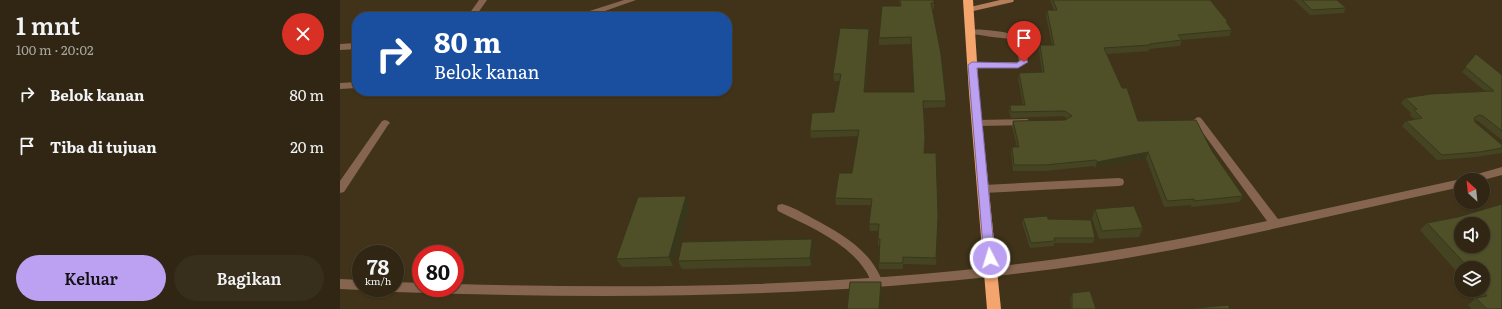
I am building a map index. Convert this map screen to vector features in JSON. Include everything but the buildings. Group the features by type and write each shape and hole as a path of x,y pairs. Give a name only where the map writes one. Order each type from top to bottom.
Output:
{"highway":[{"path":"968,5 994,309"}],"main road":[{"path":"968,5 1010,0"}],"street":[{"path":"475,12 483,0"},
{"path":"595,12 632,0"},
{"path":"971,32 1015,37 1020,40 1024,62 1018,65 972,65"},
{"path":"340,47 352,46"},
{"path":"340,86 352,85"},
{"path":"1198,120 1276,224"},
{"path":"977,123 1041,121"},
{"path":"340,189 385,123"},
{"path":"1490,174 1502,171"},
{"path":"984,189 1119,182"},
{"path":"404,287 570,292 695,290 878,283 1097,258 1200,240 1454,185"},
{"path":"782,208 831,235 853,250 868,266 878,283"},
{"path":"340,284 352,285"}],"route":[{"path":"990,258 972,65 1018,65 1024,62"}]}
